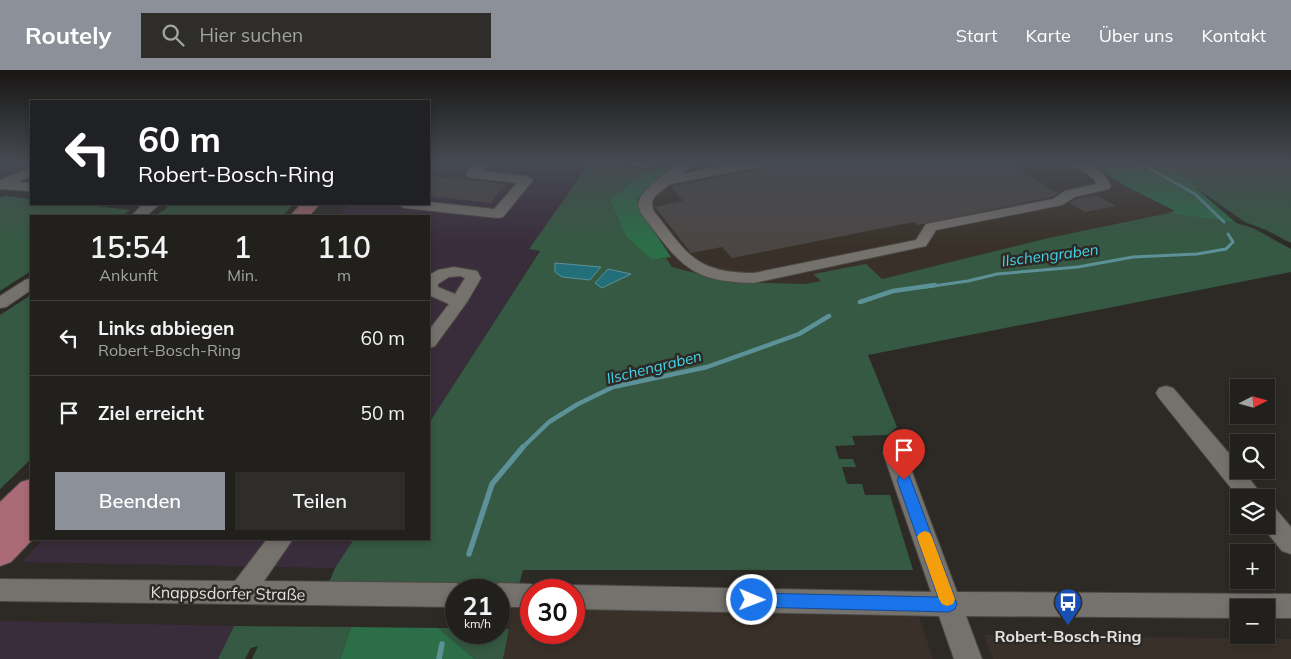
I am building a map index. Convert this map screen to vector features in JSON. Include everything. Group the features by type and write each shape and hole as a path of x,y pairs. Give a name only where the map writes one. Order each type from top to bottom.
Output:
{"main road":[{"path":"300,215 310,205"},
{"path":"319,215 329,205"},
{"path":"0,521 30,491"},
{"path":"0,553 30,522"}],"street":[{"path":"413,205 498,214 518,189"},
{"path":"655,189 645,202 646,210 679,253 694,266 709,275 733,279 754,278 921,243 931,226 1057,202 1070,194 1089,189"},
{"path":"140,215 152,205"},
{"path":"0,303 30,284"},
{"path":"430,341 459,302"},
{"path":"1166,393 1245,489"},
{"path":"894,453 968,659"},
{"path":"1275,525 1291,544"},
{"path":"240,594 280,540"},
{"name":"Knappsdorfer Straße","path":"0,590 445,595"},
{"path":"585,597 949,604 1291,606"}],"shaded area":[{"path":"430,189 571,189 529,249 540,250 430,421 430,215 340,215 349,205 430,205"},
{"path":"638,189 1132,189 1175,212 1048,238 882,279 814,274 821,281 805,284 731,282 672,267 625,198"},
{"path":"42,540 353,540 335,568 22,562"},
{"path":"513,606 520,606 520,644 585,644 585,608 919,617 933,659 503,659 506,644 510,644 510,622"},
{"path":"0,621 234,626 218,659 0,659"},
{"path":"984,635 1230,638 1230,644 1275,644 1275,639 1291,639 1291,659 993,659"}],"green space":[{"path":"571,189 622,189 610,199 652,260 666,258 672,267 731,282 805,284 821,281 813,274 866,264 882,279 1048,238 1169,213 1236,223 1253,228 1291,249 1291,272 868,355 897,427 888,435 852,436 855,445 835,446 839,459 853,459 856,467 842,467 847,484 862,484 865,495 890,495 913,570 523,570 513,606 510,606 510,579 445,579 445,605 320,604 335,568 353,540 430,540 430,421 540,251 529,249"},
{"path":"622,189 647,189 637,199 640,210 671,257 652,260 626,236 610,199"},
{"path":"1132,189 1197,189 1236,223 1168,213 1175,211"},
{"path":"1198,189 1291,189 1291,243 1245,222"},
{"path":"0,197 30,199 30,205 85,205 131,210 123,215 30,215 30,272 0,291"},
{"path":"168,205 293,205 283,215 156,215 166,209"},
{"path":"30,296 30,460 0,489 0,315"},
{"path":"234,626 351,627 340,659 252,659 258,646 251,648 245,659 218,659"},
{"path":"351,627 438,628 445,634 445,644 457,644 475,659 340,659"},
{"path":"438,628 445,628 445,634"},
{"path":"457,644 506,644 503,659 475,659"}],"water":[{"path":"555,263 601,267 590,280 562,277 555,272"},
{"path":"608,269 631,274 602,288 595,283"}],"building":[{"path":"430,189 501,189 490,203 430,196"},
{"path":"674,189 1052,189 1058,193 1052,197 918,225 914,222 732,258 722,247 691,253 655,207 683,201"},
{"path":"1096,195 1116,206 1085,212 1069,203 1076,199"}],"waterway":[{"name":"Ilschengraben","path":"1187,189 1195,194 1224,222"},
{"name":"Ilschengraben","path":"926,287 968,281 997,274 1078,267 1133,257 1197,254 1226,249 1233,242 1228,234"},
{"name":"Ilschengraben","path":"860,302 893,291 935,285"},
{"name":"Ilschengraben","path":"523,447 549,422 578,404 613,387 707,367 799,334 829,316"},
{"name":"Ilschengraben","path":"469,554 492,484 523,447"},
{"name":"Ilschengraben","path":"439,659 442,644"}],"slow traffic":[{"path":"925,537 947,599"}],"place":[{"name":"Robert-Bosch-Ring","path":"1068,626"}],"route":[{"path":"752,600 949,604 904,480"}]}
